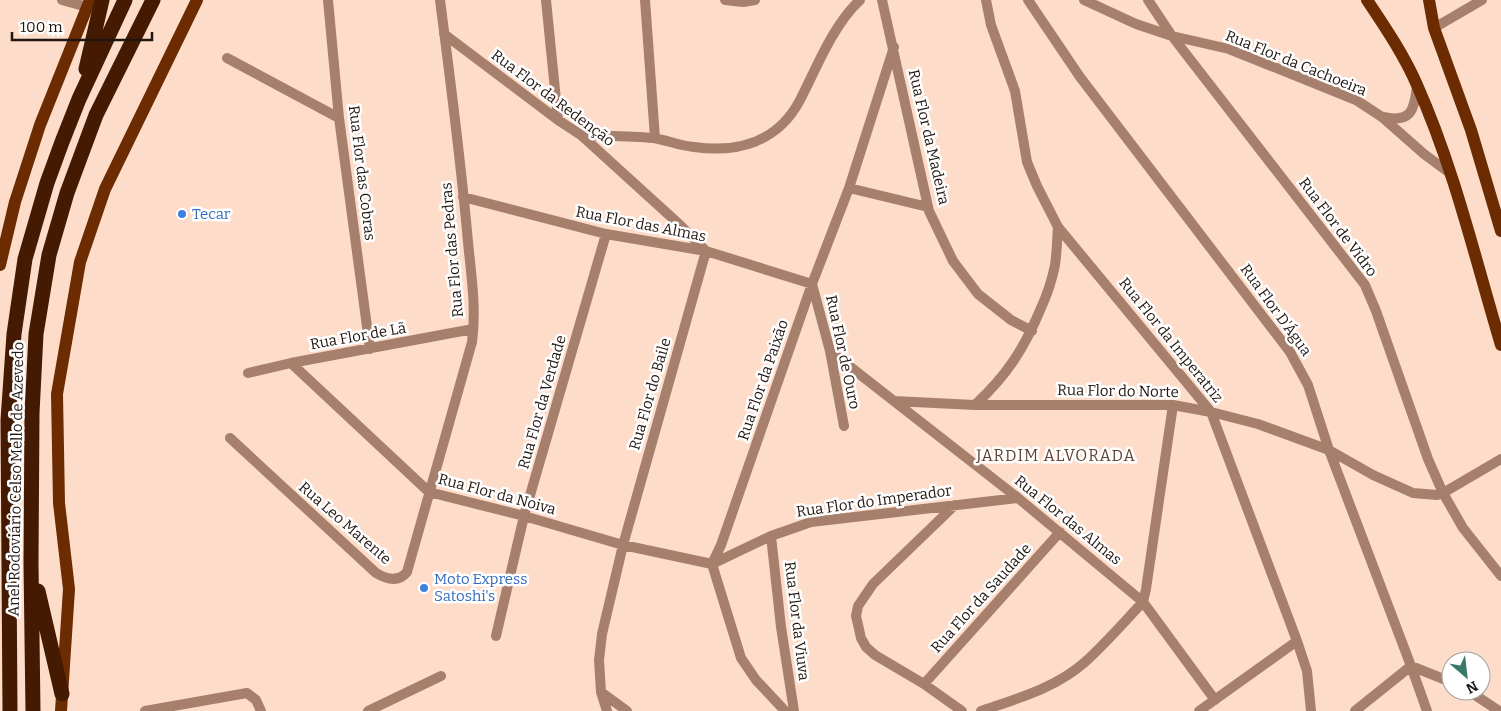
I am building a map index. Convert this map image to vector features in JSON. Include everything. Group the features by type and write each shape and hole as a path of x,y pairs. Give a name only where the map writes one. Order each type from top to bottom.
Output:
{"highway":[{"path":"79,99 102,0"},
{"name":"Anel Rodoviário Celso Mello de Azevedo","path":"10,711 8,420 14,334 25,258 35,220 62,142 79,99 125,0"},
{"name":"Anel Rodoviário Celso Mello de Azevedo","path":"33,711 31,563 32,413 36,334 49,255 67,193 96,115 153,0"},
{"path":"31,563 62,694"}],"main road":[{"path":"61,711 69,589 59,503 57,394 80,262 105,189 197,0"},
{"path":"1367,0 1402,55 1417,84 1437,134 1451,174 1501,346"},
{"path":"1429,0 1434,28 1471,130 1501,231"},
{"path":"0,265 15,202 37,134 89,4"}],"street":[{"path":"62,0 89,4"},
{"name":"Rua Flor das Cobras","path":"328,0 339,118 370,349"},
{"name":"Rua Flor das Pedras","path":"429,492 474,330 464,197 440,0"},
{"path":"546,0 558,120"},
{"path":"645,0 655,138"},
{"path":"725,0 755,0"},
{"path":"581,135 655,138 693,147 721,149 747,145 763,139 780,126 793,112 840,23 860,0"},
{"name":"Rua Flor da Madeira","path":"882,0 894,47 928,207 953,261 978,294 1010,320 1032,331"},
{"name":"Rua Flor da Imperatriz","path":"986,0 991,25 1015,90 1027,162 1036,186 1058,227 1212,412 1297,640 1307,671 1311,711"},
{"name":"Rua Flor D'Água","path":"1028,0 1080,77 1290,352 1308,385 1329,450 1427,711"},
{"name":"Rua Flor da Cachoeira","path":"1084,0 1136,24 1172,36 1229,49 1356,100 1382,117 1424,154 1451,174"},
{"name":"Rua Flor de Vidro","path":"1148,0 1172,36 1365,285 1428,459 1443,493 1463,528 1501,576"},
{"path":"1434,28 1482,0"},
{"name":"Rua Flor da Redenção","path":"444,34 558,120 581,135 706,251"},
{"name":"Rua Flor da Paixão","path":"712,564 721,545 812,284 849,188 894,47"},
{"path":"227,58 339,118"},
{"path":"1382,117 1396,120 1407,116 1415,105 1417,84"},
{"path":"849,188 928,207"},
{"name":"Rua Flor das Almas","path":"464,197 606,234 706,251 812,284"},
{"path":"975,405 1007,371 1022,350 1032,331 1046,295 1054,266 1058,227"},
{"name":"Rua Flor da Verdade","path":"496,636 524,516 606,234"},
{"name":"Rua Flor do Baile","path":"608,711 602,692 599,660 602,634 623,545 706,251"},
{"name":"Rua Flor de Ouro","path":"812,284 830,351 844,426"},
{"name":"Rua Flor de Lã","path":"248,373 291,363 474,330"},
{"name":"Rua Flor das Almas","path":"830,351 1018,498 1143,602 1215,700"},
{"name":"Rua Flor da Noiva","path":"291,363 429,492 524,516 623,545 712,564"},
{"name":"Rua Flor do Norte","path":"894,400 975,405 1173,405 1212,412 1258,424 1329,450 1373,475 1413,493 1437,496 1443,493"},
{"path":"981,711 1029,695 1072,672 1084,663 1143,602 1173,405"},
{"name":"Rua Leo Marente","path":"230,438 355,555 376,573 386,578 403,577 407,572 429,492"},
{"path":"1443,493 1501,460"},
{"name":"Rua Flor do Imperador","path":"712,564 771,536 811,522 1018,498"},
{"path":"955,505 873,584 858,606 856,616 866,647 874,655 924,684 962,711"},
{"name":"Rua Flor da Saudade","path":"924,684 1060,532"},
{"name":"Rua Flor da Viuva","path":"771,536 781,627 794,711"},
{"path":"712,564 741,658 756,680 785,711"},
{"path":"1200,711 1297,640"},
{"path":"1355,711 1411,666 1441,678"},
{"path":"368,711 441,676"},
{"path":"602,692 627,711"},
{"path":"145,711 238,693 247,693 256,700 261,711"},
{"path":"1484,701 1499,711"}],"place":[{"name":"Tecar","path":"182,214"},
{"name":"Moto Express Satoshi's","path":"424,588"}],"district":[{"name":"JARDIM ALVORADA","path":"1056,455"}]}
